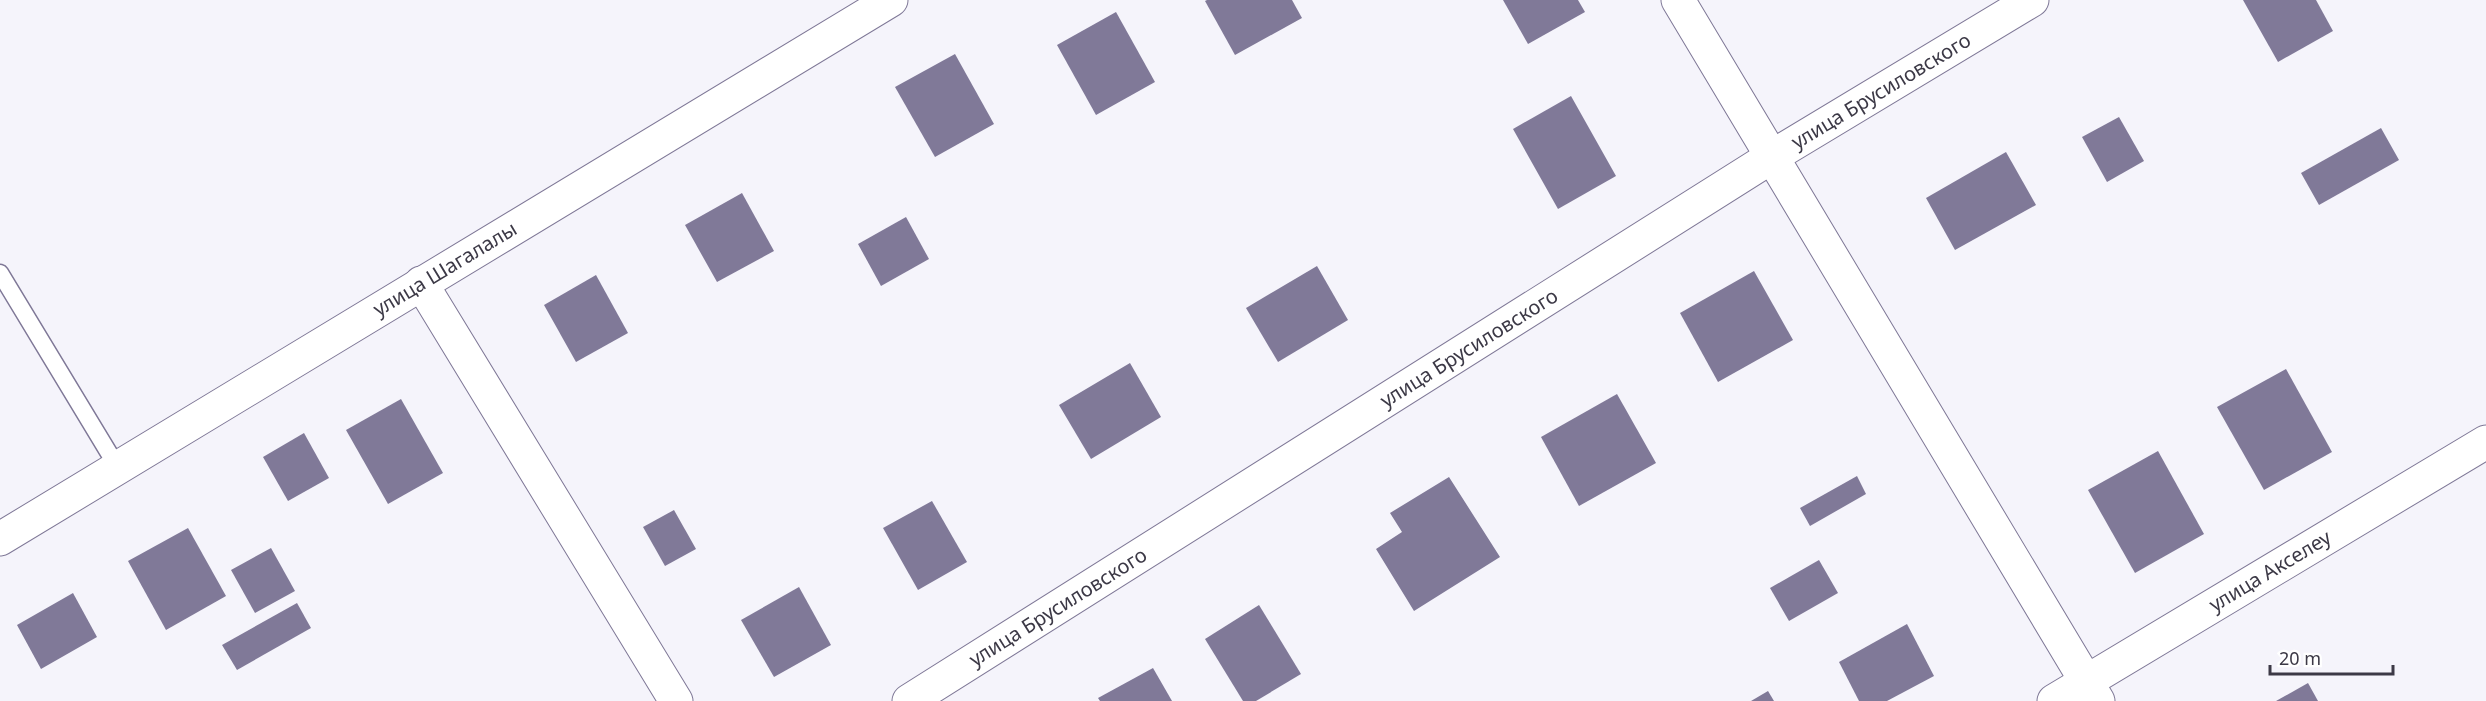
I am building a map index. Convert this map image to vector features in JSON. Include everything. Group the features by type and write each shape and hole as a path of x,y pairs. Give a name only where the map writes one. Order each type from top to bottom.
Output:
{"street":[{"name":"улица Шагалалы","path":"0,539 891,0"},
{"path":"1678,0 2092,691"},
{"name":"улица Брусиловского","path":"909,701 1773,156 2032,0"},
{"path":"421,283 676,701"},
{"name":"улица Акселеу","path":"2054,701 2092,691 2486,442"}],"lane":[{"path":"0,273 118,468"}],"building":[{"path":"1292,0 1302,18 1235,55 1205,1"},
{"path":"1503,0 1578,0 1585,12 1528,44"},
{"path":"2243,0 2316,0 2333,31 2278,62"},
{"path":"1116,12 1155,82 1096,115 1057,45"},
{"path":"955,54 994,124 935,157 895,87"},
{"path":"1571,96 1616,176 1558,209 1513,129"},
{"path":"2119,117 2144,161 2107,182 2082,137"},
{"path":"2381,128 2399,160 2319,205 2301,173"},
{"path":"2006,152 2036,205 1955,250 1926,198"},
{"path":"742,193 774,251 717,282 685,225"},
{"path":"906,217 929,259 881,286 858,244"},
{"path":"1317,266 1348,320 1278,362 1246,308"},
{"path":"1754,271 1793,340 1718,382 1680,313"},
{"path":"596,275 628,333 576,362 544,305"},
{"path":"1130,363 1161,417 1091,459 1059,405"},
{"path":"2286,369 2332,452 2264,490 2217,407"},
{"path":"1617,394 1656,463 1579,506 1541,437"},
{"path":"401,399 443,473 388,504 346,430"},
{"path":"304,433 329,478 288,501 263,457"},
{"path":"2158,451 2204,534 2135,573 2088,490"},
{"path":"1857,476 1866,494 1810,526 1800,508"},
{"path":"1449,477 1500,557 1414,611 1376,549 1402,532 1390,513"},
{"path":"932,501 967,562 918,590 883,528"},
{"path":"674,510 696,549 665,566 643,527"},
{"path":"188,528 226,596 166,630 128,561"},
{"path":"271,548 295,591 255,613 231,570"},
{"path":"1819,560 1838,593 1789,621 1770,588"},
{"path":"799,587 831,645 774,677 741,620"},
{"path":"73,593 97,637 41,669 17,625"},
{"path":"297,603 311,628 237,670 222,645"},
{"path":"1259,605 1301,674 1256,701 1243,701 1205,639"},
{"path":"1907,624 1934,676 1887,701 1859,701 1839,662"},
{"path":"1153,668 1172,701 1100,701 1098,698"},
{"path":"2308,683 2318,701 2276,701"},
{"path":"1768,691 1774,701 1751,701"}]}
